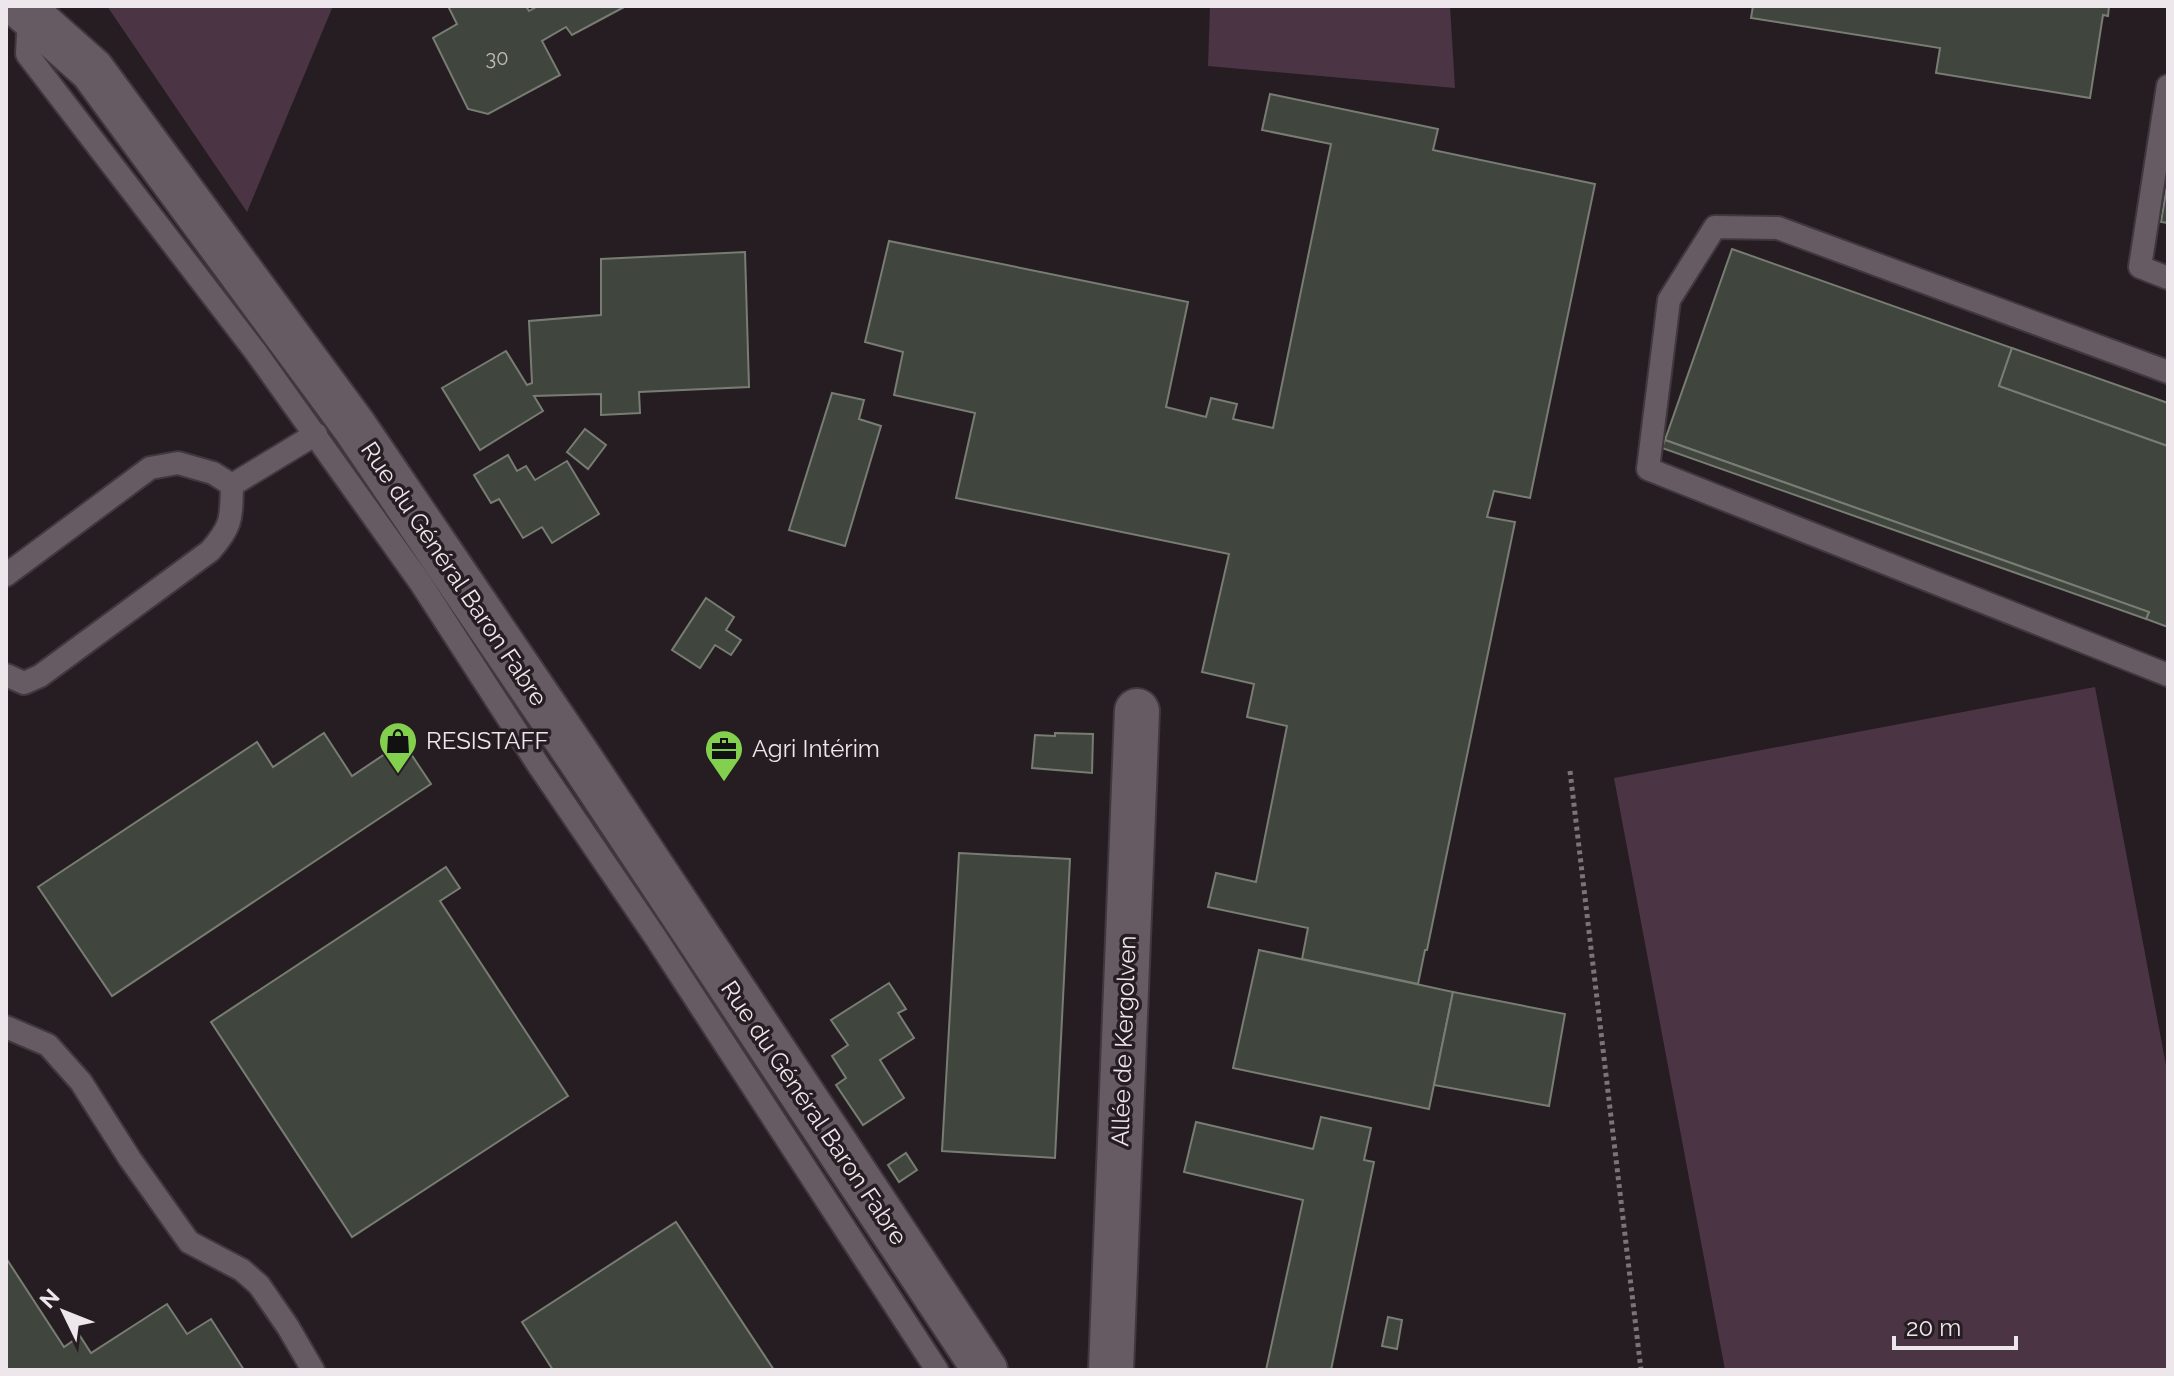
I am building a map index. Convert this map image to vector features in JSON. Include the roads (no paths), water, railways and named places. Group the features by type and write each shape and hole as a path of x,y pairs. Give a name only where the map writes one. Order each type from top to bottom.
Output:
{"main road":[{"name":"Rue du Général Baron Fabre","path":"24,9 92,70 354,426 587,769 985,1370"},
{"name":"Allée de Kergolven","path":"1111,1370 1137,711"}],"lane":[{"path":"24,9 27,54 316,434 420,582 937,1370"},
{"path":"2168,86 2140,267 2168,278"},
{"path":"2168,372 1778,228 1715,227 1669,300 1648,469 2168,675"},
{"path":"232,485 316,434"},
{"path":"6,575 150,468 178,463 213,473 232,485"},
{"path":"6,675 24,683 40,676 210,551 226,533 231,515 232,485"},
{"path":"6,1027 48,1045 81,1082 189,1242 242,1270 259,1285 313,1370"}],"place":[{"name":"RESISTAFF","path":"398,775"},
{"name":"Agri Intérim","path":"724,783"}]}
